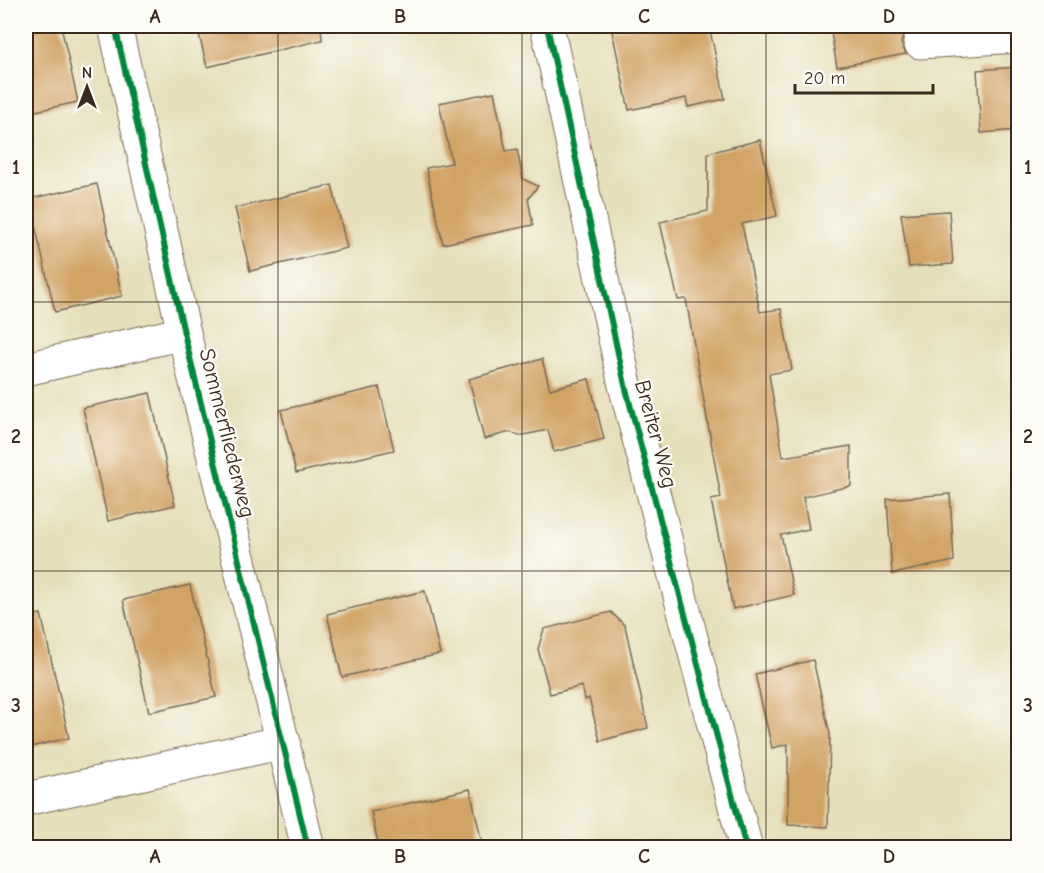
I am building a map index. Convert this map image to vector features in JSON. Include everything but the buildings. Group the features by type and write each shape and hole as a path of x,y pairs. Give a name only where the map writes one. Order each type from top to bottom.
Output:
{"street":[{"name":"Sommerfliederweg","path":"116,26 184,333 308,848"},
{"name":"Breiter Weg","path":"547,26 625,385 746,848"},
{"path":"920,42 1018,36"},
{"name":"Sommerfliederweg","path":"26,369 184,333"},
{"path":"26,799 284,742"}],"cycle path":[{"path":"115,26 184,333 308,848"},
{"path":"547,26 625,385 746,848"}]}
